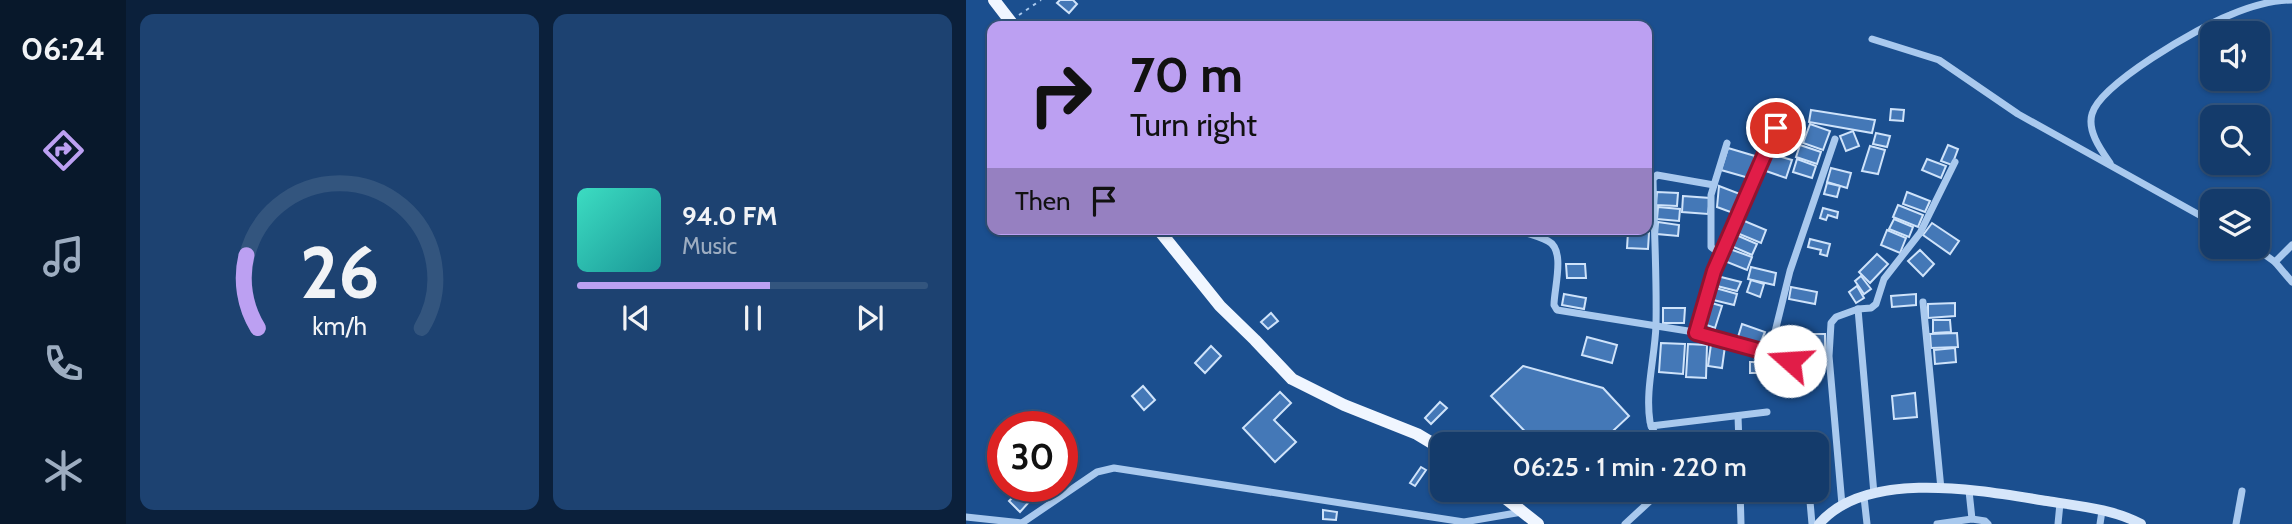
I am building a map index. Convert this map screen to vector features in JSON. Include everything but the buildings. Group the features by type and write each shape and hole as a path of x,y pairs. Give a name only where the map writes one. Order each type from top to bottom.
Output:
{"main road":[{"path":"994,0 1010,21"},
{"path":"1163,235 1220,306 1292,379 1344,405 1417,433 1430,441"},
{"path":"1510,502 1538,524"}],"street":[{"path":"2112,167 2091,128 2094,108 2109,90 2161,53 2227,16 2269,2 2292,1"},
{"path":"1871,39 1938,60 2018,114 2200,215"},
{"path":"1696,333 1714,271 1776,128"},
{"path":"1769,356 1790,271 1835,139"},
{"path":"1722,255 1711,247 1712,195 1727,143"},
{"path":"1842,505 1829,362 1831,323 1836,317 1858,309 1871,308 1878,302 1884,279 1920,233 1955,162"},
{"path":"1656,432 1651,426 1650,382 1656,326 1653,177 1657,174 1714,185"},
{"path":"1530,235 1550,242 1556,248 1559,258 1554,306 1557,310 1696,333 1790,361 1829,362"},
{"path":"2275,262 2292,245"},
{"path":"2270,258 2292,282"},
{"path":"1923,302 1941,489"},
{"path":"1858,309 1869,495 1867,524"},
{"path":"1651,426 1767,412"},
{"path":"1738,416 1739,432"},
{"path":"966,517 1022,523 1097,472 1114,468 1464,522 1523,512"},
{"path":"1819,524 1842,505 1869,495 1909,489 1969,491 2060,503 2102,511 2141,524"},
{"path":"1969,491 1972,519"},
{"path":"2236,524 2242,491"},
{"path":"1625,524 1649,502"},
{"path":"1740,502 1741,523"},
{"path":"1810,502 1812,524"},
{"path":"2058,524 2060,503"},
{"path":"2101,524 2102,511"},
{"path":"1937,524 1972,519 1988,524"}],"path":[{"path":"1016,21 1041,0"}],"route":[{"path":"1776,128 1714,271 1696,333 1790,361"}]}
